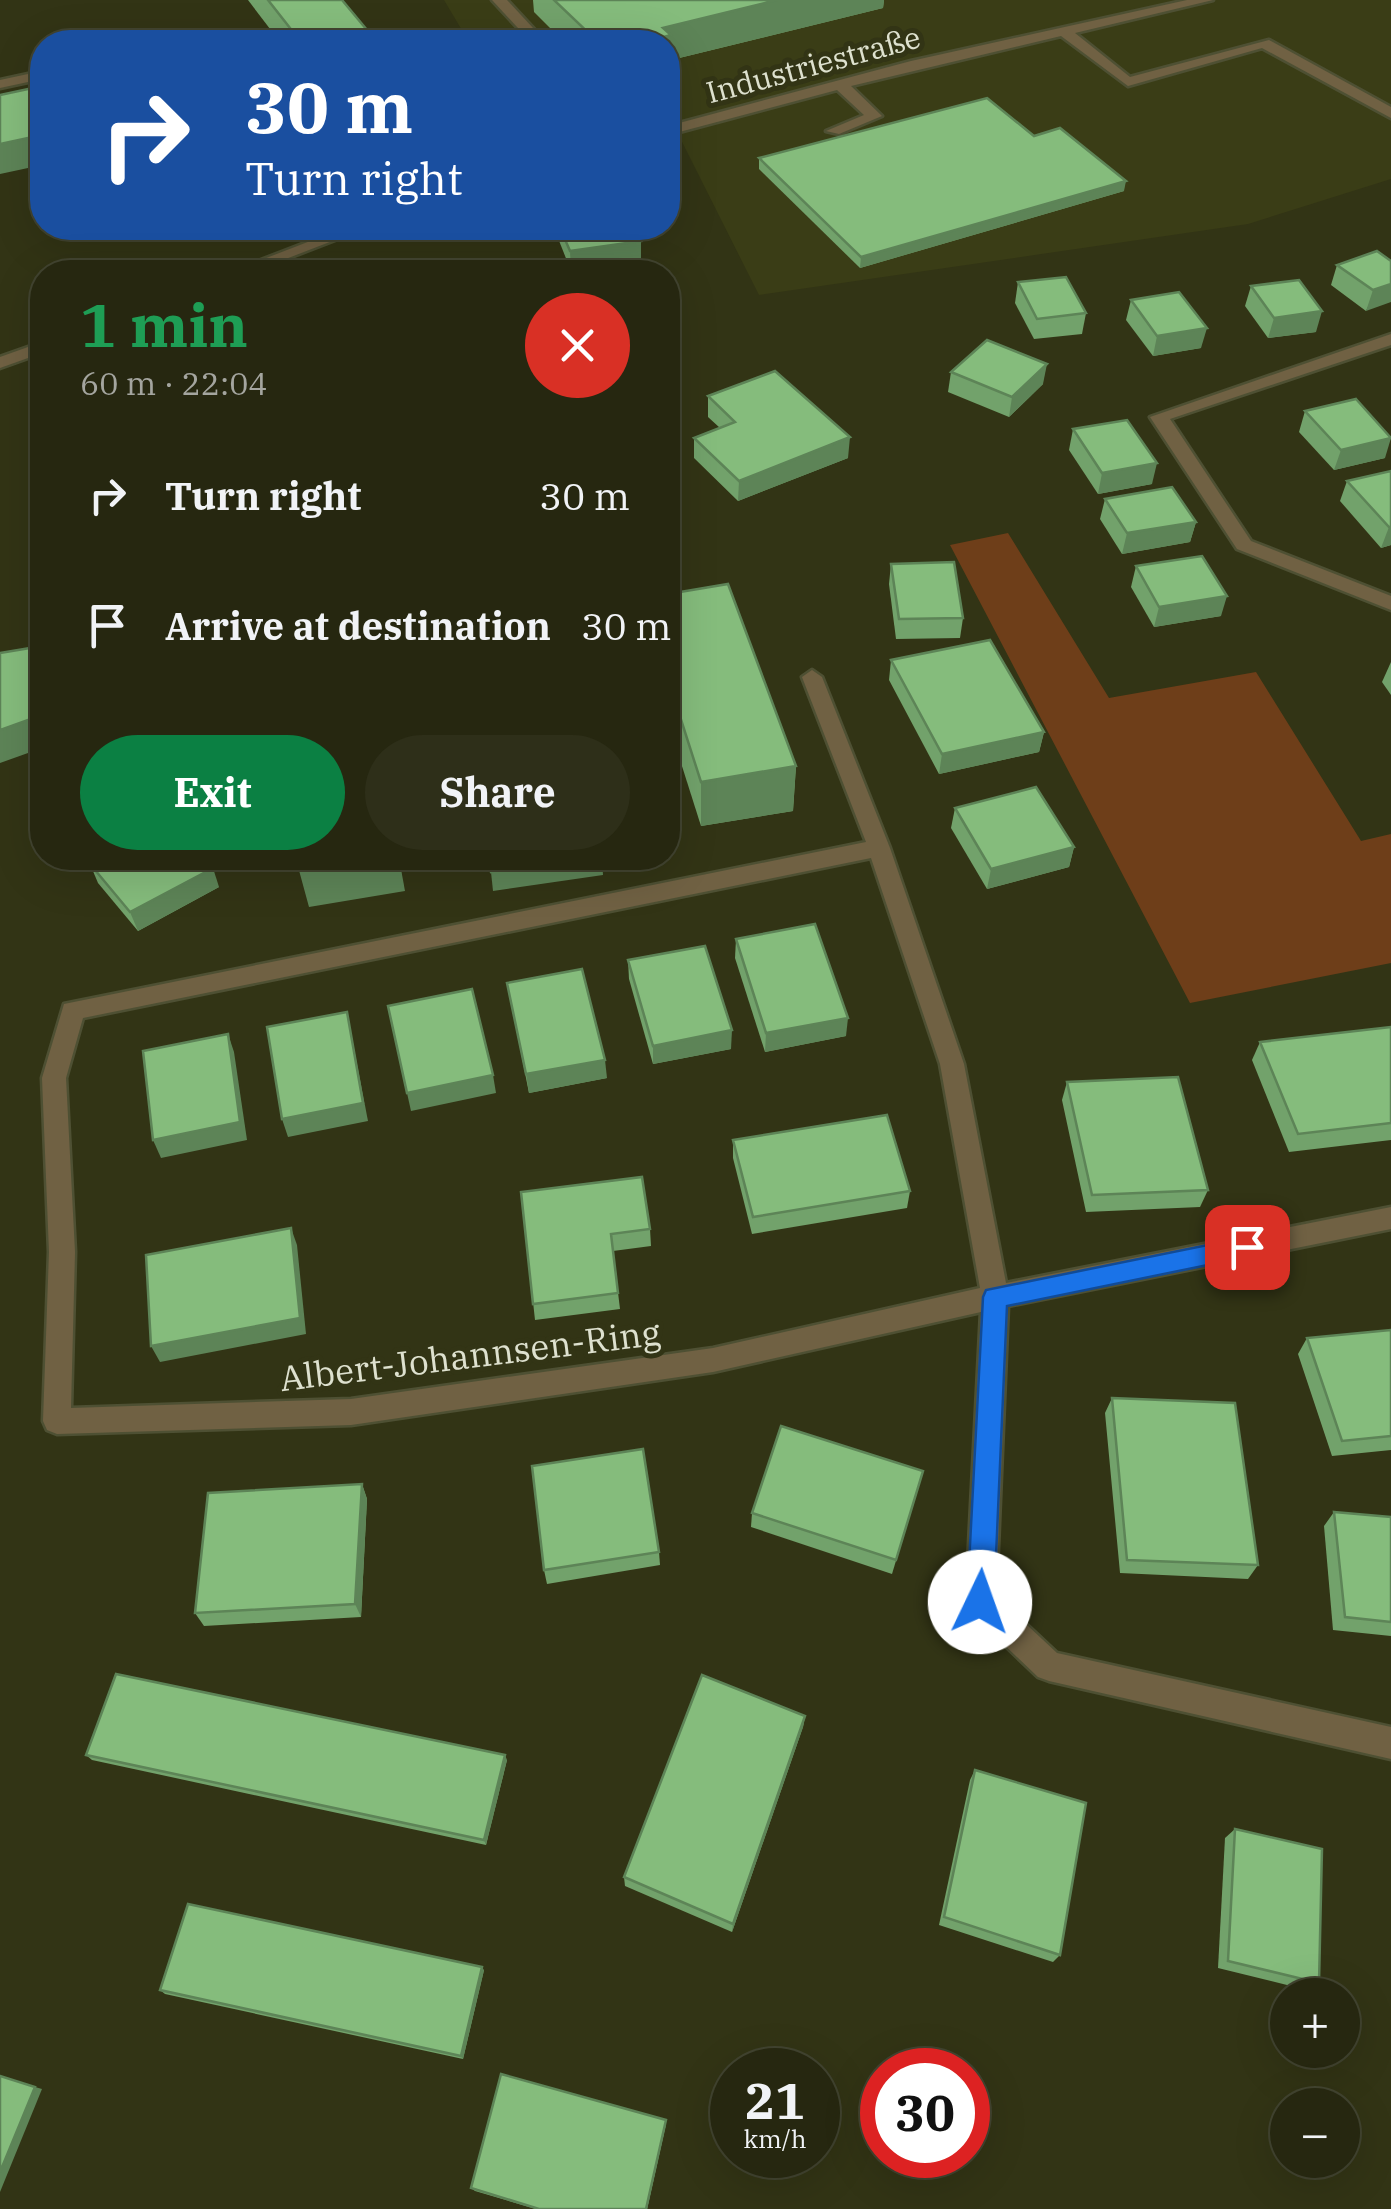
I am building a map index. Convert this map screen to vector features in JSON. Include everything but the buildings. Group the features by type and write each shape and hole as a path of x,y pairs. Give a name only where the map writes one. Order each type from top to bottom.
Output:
{"street":[{"path":"499,0 528,30"},
{"name":"Industriestraße","path":"680,127 840,84 1206,0"},
{"path":"1063,31 1128,82 1264,43 1391,113"},
{"path":"0,84 30,78"},
{"path":"834,130 874,116 840,84"},
{"path":"268,260 319,240"},
{"path":"1391,339 1160,417 1244,545 1391,603"},
{"path":"0,363 30,352"},
{"path":"812,677 879,848 952,1064 995,1297 980,1602 1049,1666 1391,1743"},
{"name":"Albert-Johannsen-Ring","path":"879,848 73,1011 54,1078 62,1252 56,1421 350,1412 713,1360 995,1297"},
{"path":"995,1297 1391,1218"}],"shaded area":[{"path":"444,0 1391,0 1391,179 1248,224 759,295 680,138 680,30 462,30"},
{"path":"1008,533 1109,698 1256,672 1361,841 1391,834 1391,963 1190,1003 950,545"}],"route":[{"path":"980,1602 995,1297 1247,1247"}]}
